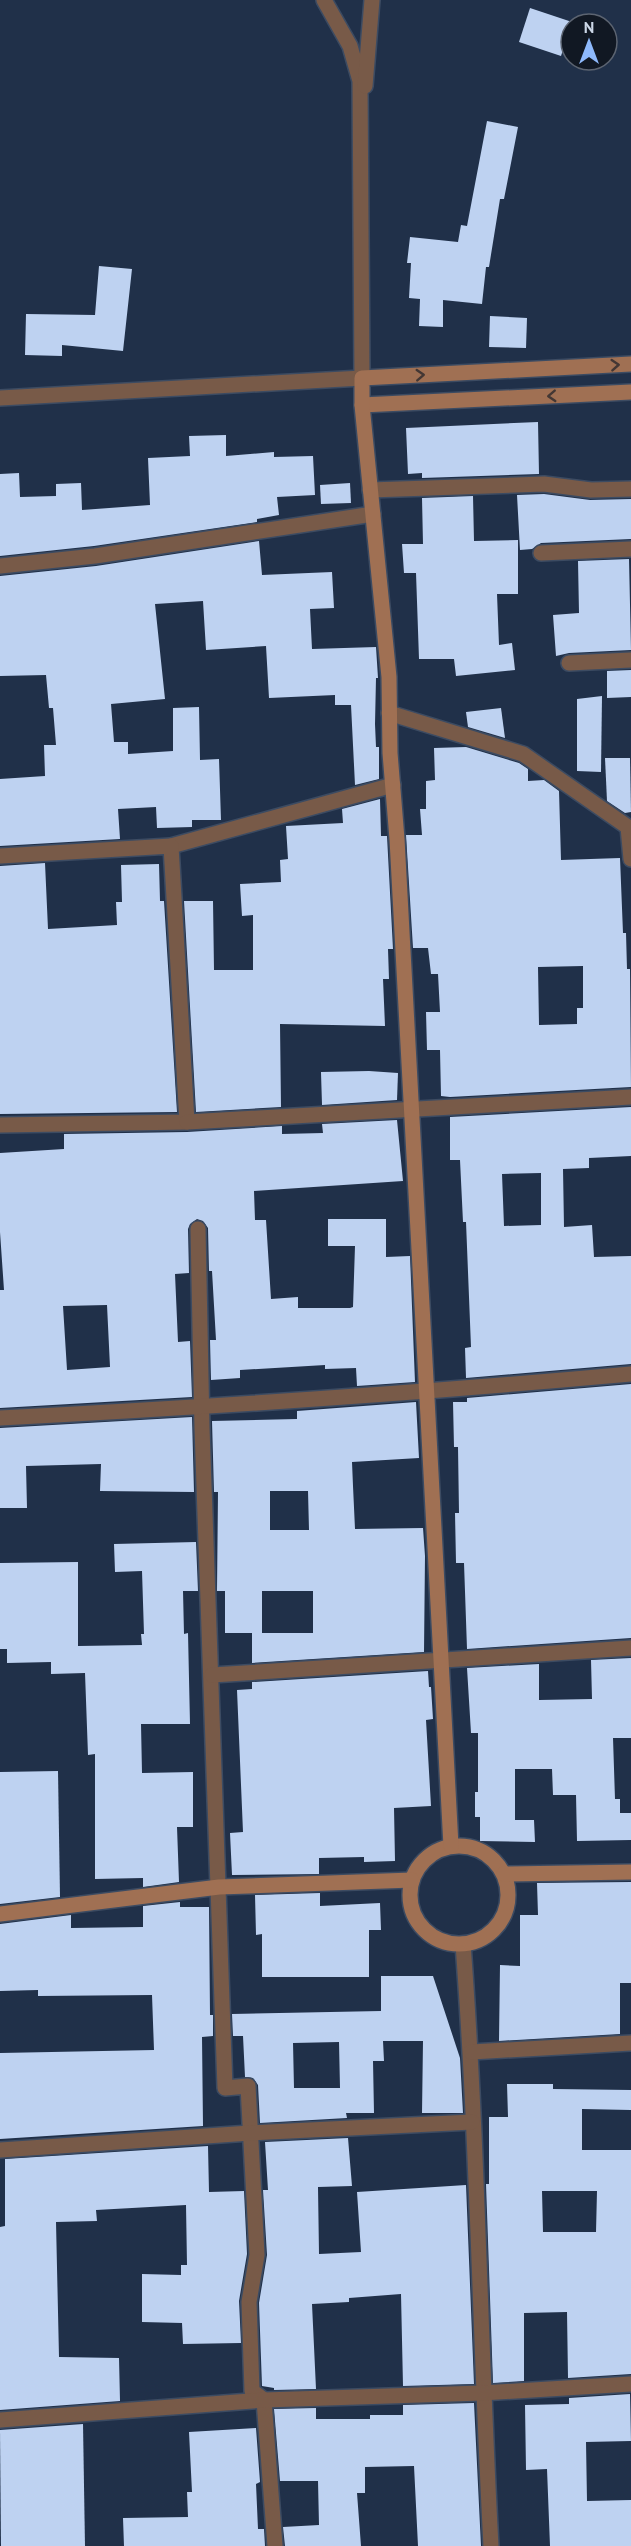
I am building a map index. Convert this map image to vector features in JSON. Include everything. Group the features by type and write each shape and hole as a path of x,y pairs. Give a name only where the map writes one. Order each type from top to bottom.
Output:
{"main road":[{"path":"451,1846 389,713 389,677 362,405 362,378 631,364"},
{"path":"362,405 631,392"},
{"path":"451,1846 467,1846 482,1851 495,1861 504,1874 508,1893 506,1911 496,1928 482,1939 464,1944 447,1943 432,1937 420,1926 412,1912 409,1896 412,1880 420,1864 434,1852 451,1846"},
{"path":"504,1874 631,1872"},
{"path":"0,1914 219,1887 412,1880"}],"street":[{"path":"0,398 362,378 360,81 350,46 324,0"},
{"path":"362,122 372,0"},
{"path":"370,490 544,484 591,490 631,489"},
{"path":"0,566 95,556 373,514"},
{"path":"541,553 631,549"},
{"path":"569,663 631,660"},
{"path":"389,713 523,754 630,827 631,859"},
{"path":"0,856 171,846 393,785"},
{"path":"171,846 187,1122"},
{"path":"0,1125 187,1122 631,1097"},
{"path":"198,1229 225,2088 248,2086 257,2255 249,2302 252,2391 264,2400 275,2546"},
{"path":"0,1418 203,1408 631,1374"},
{"path":"212,1675 631,1648"},
{"path":"464,1944 471,2052 482,2393 491,2546"},
{"path":"471,2052 631,2043"},
{"path":"0,2150 250,2133 472,2122"},
{"path":"0,2420 264,2400 482,2393 631,2384"}],"building":[{"path":"530,8 559,18 559,55 519,42"},
{"path":"487,121 518,127 504,199 500,199 489,267 486,267 482,304 443,300 443,327 419,326 420,299 409,298 411,263 407,263 410,237 458,242 461,225 467,226"},
{"path":"99,266 132,269 123,351 62,345 62,356 25,355 26,314 95,315"},
{"path":"490,316 527,318 526,348 489,347"},
{"path":"538,422 539,474 422,478 422,473 408,474 406,428"},
{"path":"226,435 226,456 274,452 274,457 313,456 315,495 277,497 279,515 257,519 257,522 94,546 0,556 0,474 19,473 20,497 56,496 56,484 81,483 82,510 150,505 148,458 190,456 189,436"},
{"path":"350,483 351,503 321,504 320,485"},
{"path":"544,494 590,500 631,499 631,539 541,543 532,549 520,550 517,495"},
{"path":"473,496 474,541 518,540 518,594 497,594 499,645 512,643 515,670 456,676 454,659 419,659 416,573 404,573 402,544 423,544 422,498"},
{"path":"259,541 262,575 332,572 334,608 310,609 312,649 376,647 378,678 376,678 375,724 376,747 379,747 379,779 355,785 351,705 335,705 335,695 269,698 266,646 206,650 203,601 155,604 165,699 111,704 114,742 128,742 128,754 173,751 173,708 199,707 200,760 219,759 221,820 192,820 192,827 157,828 156,807 118,809 120,839 0,846 0,779 45,776 44,745 56,745 53,708 49,708 46,675 0,676 0,576 96,566"},
{"path":"629,559 631,650 569,653 556,656 553,615 579,613 578,561"},
{"path":"631,670 631,697 607,698 607,671"},
{"path":"602,696 601,772 577,771 577,699"},
{"path":"501,708 505,738 468,727 466,712"},
{"path":"466,747 519,763 528,769 528,781 544,780 559,791 561,860 620,858 623,933 626,933 627,969 630,969 631,1087 441,1096 440,1050 427,1050 426,1012 440,1012 438,974 431,974 428,948 413,948 406,835 422,835 420,809 426,809 426,781 435,780 434,748","holes":["583,966 583,1008 577,1008 577,1024 539,1025 538,967"]},
{"path":"605,758 630,758 631,812 625,813 607,801"},
{"path":"380,799 381,836 387,836 393,949 388,949 389,979 383,979 385,1026 280,1024 281,1107 196,1112 184,901 213,901 214,970 253,970 253,915 242,916 240,884 281,882 280,860 288,859 286,826 343,823 342,809"},
{"path":"45,863 48,929 117,925 116,902 122,902 121,865 159,864 160,901 164,901 177,1112 0,1114 0,866"},
{"path":"321,1072 398,1073 397,1100 322,1105"},
{"path":"631,1107 631,1156 589,1158 589,1168 563,1169 564,1227 592,1225 594,1257 631,1256 631,1364 466,1378 465,1348 471,1347 466,1222 463,1222 460,1160 450,1160 450,1117","holes":["541,1173 541,1225 504,1226 502,1174"]},
{"path":"397,1120 403,1181 254,1191 255,1220 266,1220 271,1299 298,1297 298,1308 353,1307 355,1246 328,1246 328,1219 386,1219 386,1257 410,1256 415,1382 357,1386 356,1368 325,1369 325,1365 240,1370 240,1378 211,1380 210,1340 216,1340 212,1271 209,1271 208,1228 203,1221 197,1219 190,1224 188,1229 189,1273 175,1274 178,1342 190,1341 192,1397 0,1408 0,1290 4,1290 0,1232 0,1153 64,1149 64,1134 187,1132 282,1126 282,1134 323,1133 322,1124","holes":["107,1305 110,1367 67,1370 63,1306"]},
{"path":"631,1384 631,1638 467,1649 464,1563 456,1563 455,1513 459,1513 458,1447 454,1447 453,1402 467,1402 467,1398"},
{"path":"416,1402 419,1458 352,1462 355,1529 423,1528 424,1652 252,1663 252,1633 225,1633 225,1591 217,1591 218,1492 214,1492 212,1421 297,1419 297,1411","holes":["270,1491 308,1491 309,1530 270,1530","262,1591 313,1591 313,1633 262,1633"]},
{"path":"192,1417 194,1492 100,1491 101,1464 26,1466 27,1508 0,1508 0,1428"},
{"path":"196,1542 198,1591 183,1591 184,1634 188,1633 190,1724 141,1724 142,1773 193,1772 193,1827 177,1827 179,1882 143,1887 143,1878 95,1879 95,1754 88,1755 85,1673 51,1674 51,1662 7,1663 7,1649 0,1649 0,1563 78,1562 78,1646 142,1645 141,1634 144,1634 142,1571 115,1572 114,1544"},
{"path":"631,1658 631,1738 613,1738 615,1799 620,1799 620,1813 631,1813 631,1840 577,1841 576,1795 553,1795 552,1769 515,1769 515,1820 534,1820 535,1842 480,1841 480,1817 475,1817 475,1792 478,1792 478,1733 471,1733 467,1668 539,1664 539,1700 592,1699 591,1660"},
{"path":"428,1671 433,1719 426,1720 431,1806 394,1808 395,1861 364,1862 364,1857 319,1858 319,1874 232,1875 230,1833 243,1832 237,1690 252,1689 252,1682"},
{"path":"58,1771 60,1897 0,1904 0,1772"},
{"path":"631,1882 631,1983 620,1983 620,2034 499,2041 500,1965 520,1966 520,1915 538,1915 537,1883"},
{"path":"320,1893 320,1906 380,1903 381,1930 369,1930 369,1977 262,1977 262,1934 256,1935 255,1895"},
{"path":"180,1902 180,1907 209,1907 210,2015 213,2015 213,2036 202,2037 203,2126 0,2139 0,2053 154,2050 152,1995 38,1996 38,1990 0,1991 0,1924 71,1915 71,1928 143,1927 143,1906"},
{"path":"381,1976 433,1976 460,2058 463,2113 422,2113 423,2041 383,2041 384,2061 373,2061 374,2113 346,2113 347,2118 260,2123 258,2085 253,2078 245,2077 243,2036 233,2036 232,2014 381,2011","holes":["339,2042 340,2088 294,2088 293,2043"]},
{"path":"507,2084 553,2084 553,2089 631,2090 631,2110 582,2109 582,2150 631,2150 631,2374 568,2378 567,2312 524,2313 524,2381 493,2383 486,2184 489,2184 489,2117 508,2117","holes":["542,2191 597,2191 596,2232 543,2232"]},
{"path":"348,2138 352,2186 318,2187 319,2254 361,2252 357,2192 466,2185 474,2384 403,2386 401,2294 349,2298 349,2302 312,2304 316,2389 274,2390 274,2388 262,2386 259,2303 267,2255 263,2190 268,2190 265,2142"},
{"path":"208,2146 209,2192 244,2191 247,2254 239,2301 241,2343 183,2344 182,2323 142,2322 142,2274 181,2275 181,2265 187,2265 186,2205 96,2210 97,2221 56,2222 59,2357 119,2358 120,2401 0,2410 0,2227 5,2226 5,2159"},
{"path":"630,2394 631,2441 586,2442 587,2501 631,2500 631,2546 550,2546 547,2469 526,2470 525,2405 569,2404 569,2398"},
{"path":"474,2403 481,2546 418,2546 414,2466 365,2467 365,2493 357,2493 361,2546 285,2546 283,2527 319,2525 318,2481 280,2481 274,2409 316,2408 316,2419 370,2419 370,2415 403,2415 403,2405"},
{"path":"83,2424 85,2546 1,2546 0,2430"},
{"path":"256,2428 260,2482 256,2484 258,2529 264,2529 265,2546 124,2546 123,2518 188,2517 187,2492 192,2492 189,2432"}]}
